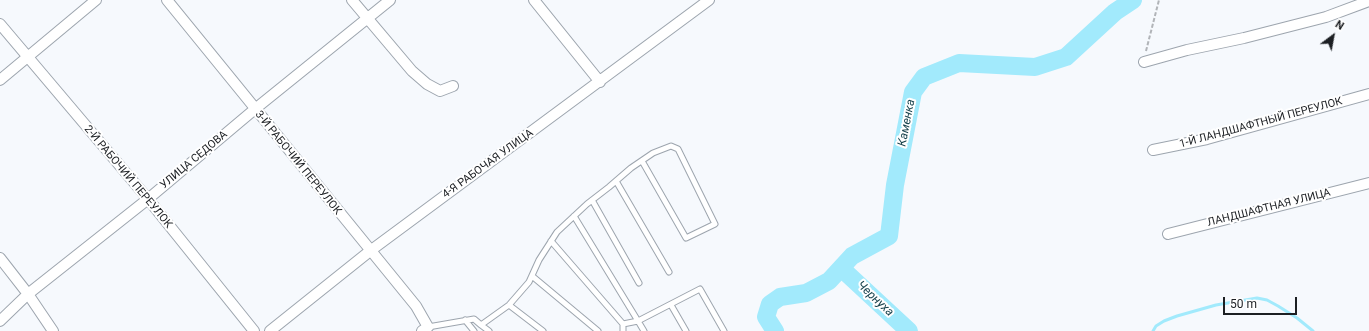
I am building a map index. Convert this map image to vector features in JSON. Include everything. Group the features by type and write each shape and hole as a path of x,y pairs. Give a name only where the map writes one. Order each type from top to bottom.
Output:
{"street":[{"path":"0,80 96,0"},
{"name":"3-Й РАБОЧИЙ ПЕРЕУЛОК","path":"167,0 254,109 416,306 426,330"},
{"path":"352,0 412,71 427,84 440,91 453,86"},
{"name":"УЛИЦА СЕДОВА","path":"0,321 28,294 148,199 254,109 390,0"},
{"path":"534,0 600,82"},
{"name":"4-Я РАБОЧАЯ УЛИЦА","path":"270,331 370,251 709,0"},
{"path":"1144,62 1187,50 1244,38 1326,16 1369,1"},
{"name":"2-Й РАБОЧИЙ ПЕРЕУЛОК","path":"0,24 148,199 254,331"},
{"name":"1-Й ЛАНДШАФТНЫЙ ПЕРЕУЛОК","path":"1153,150 1207,138 1369,94"},
{"name":"ЛАНДШАФТНАЯ УЛИЦА","path":"1168,234 1369,183"},
{"path":"0,258 28,294 53,331"}],"lane":[{"path":"481,325 509,305 529,282 539,260 557,232 592,200 616,181 642,161 653,153 671,146 678,149 715,224 686,238 642,161"},
{"path":"616,181 669,272"},
{"path":"592,200 639,283"},
{"path":"574,216 644,331"},
{"path":"551,241 623,324 623,331"},
{"path":"532,276 598,331"},
{"path":"623,324 638,321 700,290 724,331"},
{"path":"509,305 543,331"},
{"path":"671,305 686,331"},
{"path":"426,330 474,319 489,331"},
{"path":"465,320 474,331"}],"path":[{"path":"1144,62 1159,0"}],"waterway":[{"name":"Каменка","path":"775,331 766,317 770,304 780,297 806,293 829,281 852,256 889,236 895,185 913,92 924,77 959,63 1035,67 1066,57 1115,12 1133,0"},
{"name":"Чернуха","path":"841,268 909,331"},
{"path":"1153,331 1156,326 1177,316 1216,305 1257,298 1267,300 1278,306 1297,318 1313,331"}]}
